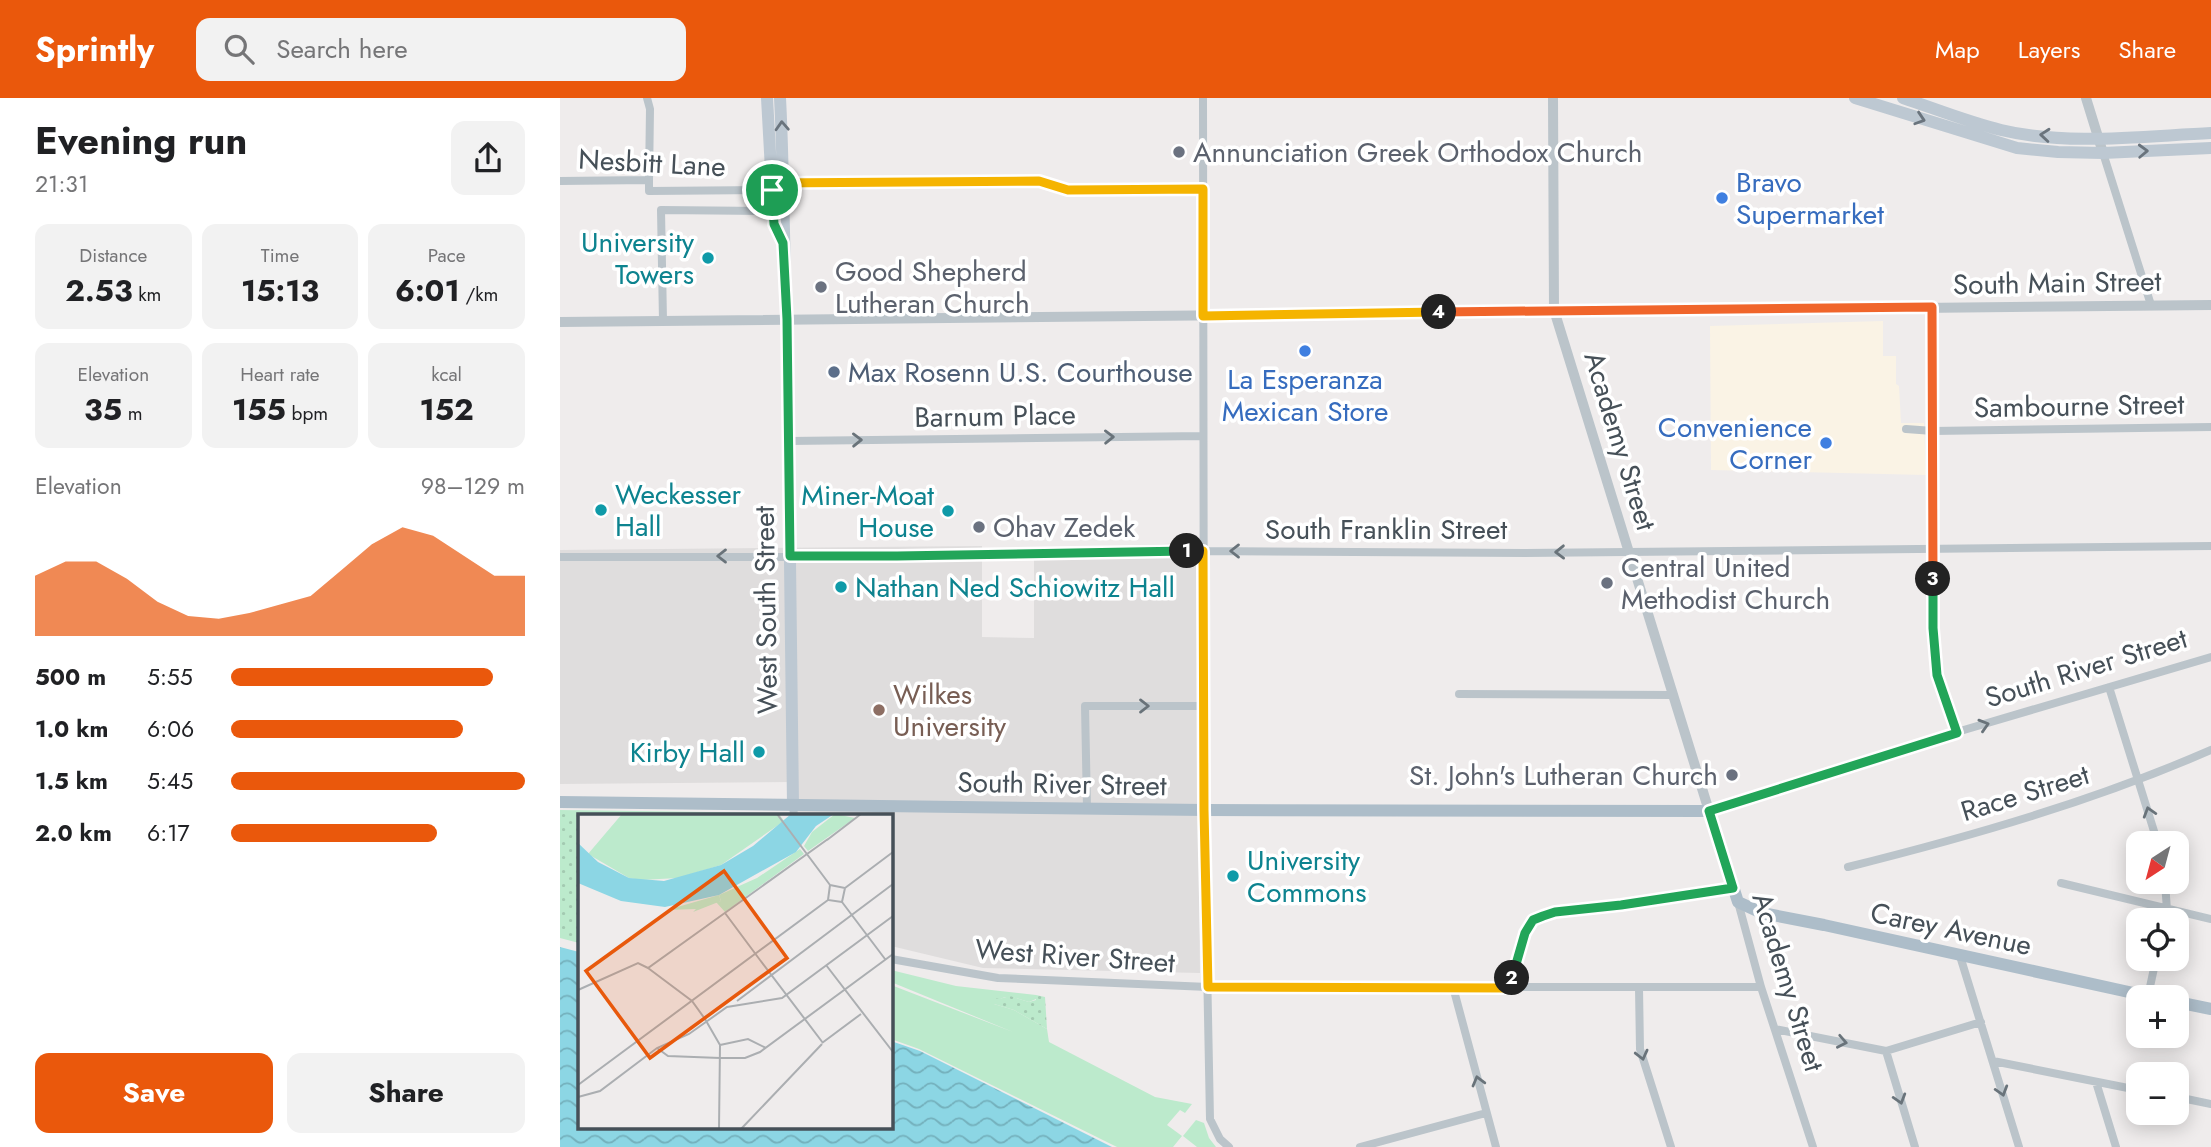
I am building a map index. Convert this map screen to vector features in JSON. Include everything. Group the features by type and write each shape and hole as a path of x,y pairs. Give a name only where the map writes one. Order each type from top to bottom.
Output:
{"main road":[{"path":"767,98 783,243"},
{"path":"780,98 778,186 773,211 774,224 783,243"},
{"path":"1855,98 2017,148 2103,153 2211,148"},
{"path":"1903,98 2001,130 2048,136 2098,138 2211,133"},
{"name":"West South Street","path":"783,243 787,319 793,810"},
{"name":"South River Street","path":"560,802 793,810 1087,808 1709,811"},
{"name":"Academy Street","path":"1709,811 1738,902"},
{"name":"Carey Avenue","path":"1738,902 1762,913 2126,991"},
{"path":"2189,1004 2211,1009"}],"street":[{"path":"647,98 650,109 649,180"},
{"path":"1203,98 1203,706 1210,1119 1220,1139 1229,1147"},
{"name":"Academy Street","path":"1553,98 1554,310 1709,811"},
{"path":"2086,98 2151,305"},
{"name":"Nesbitt Lane","path":"560,181 649,180 649,191 778,186"},
{"path":"778,186 1042,181 1068,190 1203,189"},
{"path":"663,321 661,210 773,211"},
{"name":"South Main Street","path":"560,322 2211,305"},
{"path":"1932,307 1933,628 1937,675 1957,733"},
{"name":"Sambourne Street","path":"1906,429 1933,431 2211,427"},
{"name":"Barnum Place","path":"789,441 1203,436"},
{"name":"South Franklin Street","path":"560,557 2211,546"},
{"name":"South River Street","path":"1709,811 2211,657"},
{"path":"2109,687 2154,831"},
{"path":"1459,694 1672,695"},
{"path":"1087,808 1085,706 1203,706"},
{"name":"Race Street","path":"1848,867 2013,822 2139,781 2211,750"},
{"path":"2061,883 2159,908"},
{"path":"1510,988 1525,933 1533,920 1555,912 1733,888"},
{"name":"Academy Street","path":"1738,902 1761,987 1813,1147"},
{"path":"2189,914 2211,919"},
{"path":"1960,956 2019,1147"},
{"name":"West River Street","path":"892,959 998,978 1208,987 1761,987"},
{"path":"1452,988 1496,1147"},
{"path":"1639,988 1640,1049 1671,1147"},
{"path":"1775,1028 1886,1051 1981,1022"},
{"path":"1886,1051 1915,1147"},
{"path":"1993,1061 2126,1088"},
{"path":"2096,1082 2116,1147"},
{"path":"2189,1099 2211,1104"},
{"path":"1360,1147 1486,1113"}],"shaded area":[{"path":"1883,321 1883,356 1896,356 1901,423 1924,423 1926,475 1711,470 1710,326"},
{"name":"Wilkes University","path":"1196,543 1200,973 983,968 892,946 892,814 792,814 792,782 560,784 560,550 982,546 982,637 1034,638 1034,548"}],"green space":[{"path":"560,810 784,814 578,814 578,943 560,938"},
{"path":"892,970 956,986 1036,995 1036,999 1029,1002 1006,997 994,1004 1014,1010 1047,1029 1049,1042 1155,1097 1192,1104 1185,1113 1180,1110 1167,1125 1182,1136 1173,1147 1117,1147 919,1049 892,1039 892,985 1013,1032 892,982"},
{"path":"1036,995 1045,997 1047,1029 988,999 1010,996 1029,1002 1036,1000"},
{"path":"1196,1120 1204,1123 1209,1138 1216,1147 1197,1147 1183,1136"}],"water":[{"path":"560,947 578,952 578,1130 892,1130 892,1041 920,1051 1112,1147 560,1147"}],"place":[{"name":"Annunciation Greek Orthodox Church","path":"1179,152"},
{"name":"Bravo Supermarket","path":"1722,198"},
{"name":"University Towers","path":"708,258"},
{"name":"Good Shepherd Lutheran Church","path":"821,287"},
{"name":"La Esperanza Mexican Store","path":"1305,351"},
{"name":"Max Rosenn U.S. Courthouse","path":"834,372"},
{"name":"Convenience Corner","path":"1826,443"},
{"name":"Weckesser Hall","path":"601,510"},
{"name":"Miner-Moat House","path":"948,511"},
{"name":"Ohav Zedek","path":"979,527"},
{"name":"Central United Methodist Church","path":"1607,583"},
{"name":"Nathan Ned Schiowitz Hall","path":"841,587"},
{"name":"Wilkes University","path":"879,710"},
{"name":"Kirby Hall","path":"759,752"},
{"name":"St. John's Lutheran Church","path":"1732,775"},
{"name":"University Commons","path":"1233,876"}],"route":[{"path":"1039,181 1068,190 1203,189 1203,316 1932,307 1933,628 1937,675 1957,733 1709,811 1733,888 1555,912 1533,920 1525,933 1510,988 1208,987 1203,551 790,556 787,319 783,243 774,224 772,190 771,183 1039,181"}]}
